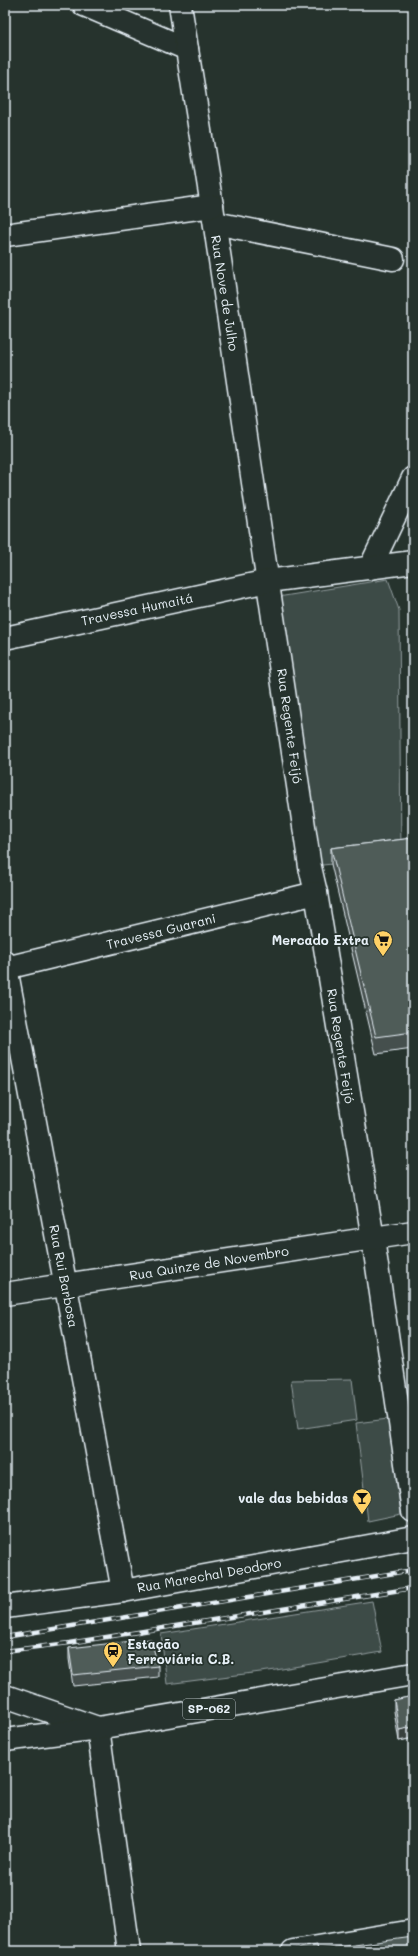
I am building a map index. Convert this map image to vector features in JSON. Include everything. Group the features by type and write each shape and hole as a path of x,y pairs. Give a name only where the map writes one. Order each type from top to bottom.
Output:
{"street":[{"path":"84,5 186,49"},
{"name":"Rua Nove de Julho","path":"180,5 268,581"},
{"path":"5,235 213,215 393,259"},
{"path":"370,568 413,478"},
{"name":"Travessa Humaitá","path":"5,638 268,581 413,562"},
{"name":"Rua Regente Feijó","path":"268,581 310,867 316,893 373,1239 413,1511"},
{"name":"Travessa Guarani","path":"6,965 316,893"},
{"name":"Rua Rui Barbosa","path":"6,965 122,1590"},
{"name":"Rua Quinze de Novembro","path":"5,1294 413,1232"},
{"name":"Rua Marechal Deodoro","path":"5,1607 122,1590 413,1538"},
{"name":"SP-062","path":"5,1740 98,1728 413,1674"},
{"path":"5,1696 98,1728 128,1951"},
{"path":"293,1951 413,1931"}],"shaded area":[{"path":"388,579 399,610 401,857 313,866 272,598"},
{"path":"352,1379 357,1420 298,1429 291,1380"},
{"path":"388,1419 401,1514 368,1521 356,1423"},
{"path":"372,1601 382,1652 276,1670 167,1684 161,1634"}],"building":[{"name":"Mercado Extra","path":"413,838 413,1032 376,1037 331,848"},
{"path":"151,1639 158,1666 73,1675 69,1648"},
{"path":"413,1696 413,1727 399,1730 394,1700"},
{"path":"413,1937 413,1951 318,1951 318,1950"},
{"path":"317,1945 318,1951 282,1951"}],"railway":[{"path":"5,1637 413,1570"},
{"path":"5,1651 69,1643 413,1588"}],"place":[{"name":"Mercado Extra","path":"383,957"},
{"name":"vale das bebidas","path":"362,1515"},
{"name":"Estação Ferroviária C.B.","path":"113,1668"}]}
